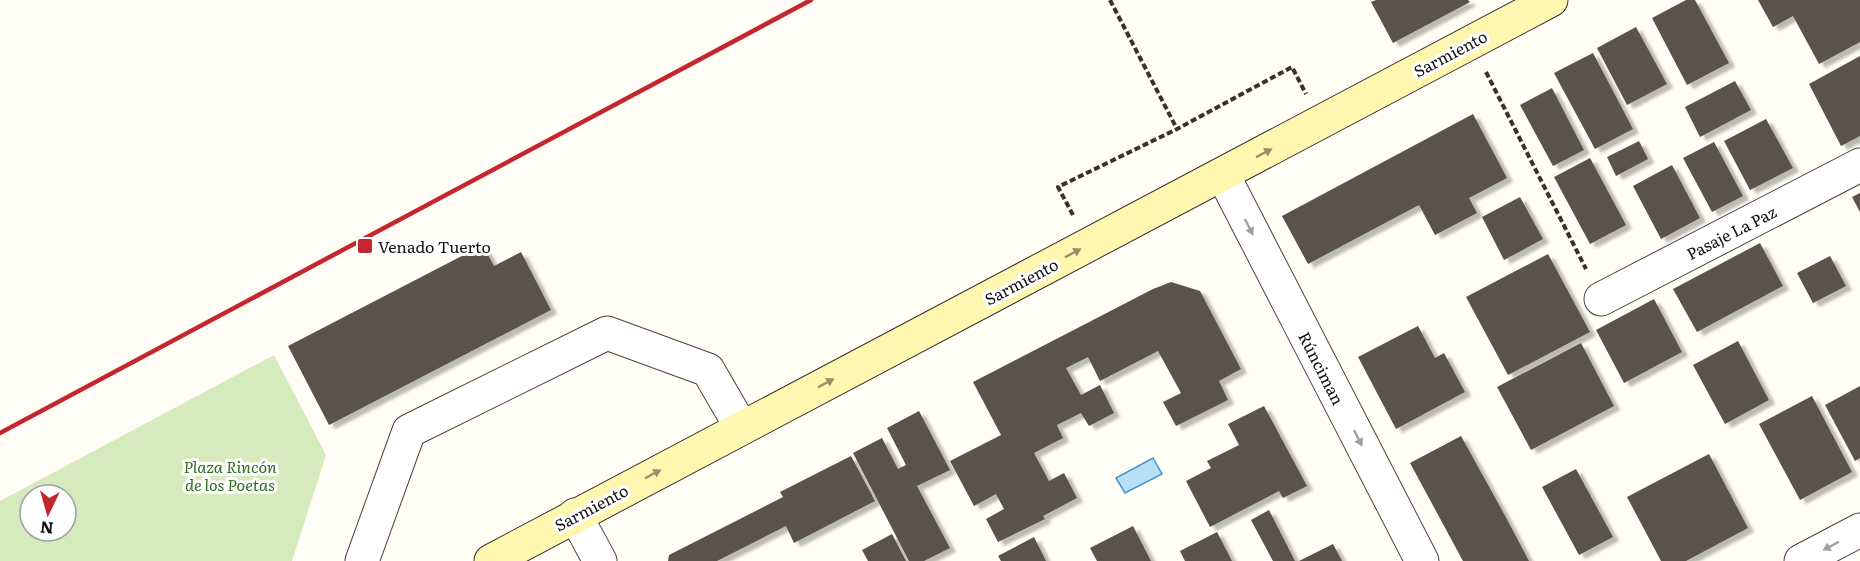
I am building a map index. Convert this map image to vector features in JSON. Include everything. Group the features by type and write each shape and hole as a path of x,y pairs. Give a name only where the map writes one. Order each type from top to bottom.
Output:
{"street":[{"name":"Sarmiento","path":"491,561 574,515 1223,175 1551,0"},
{"name":"Pasaje La Paz","path":"1601,299 1860,165"},
{"name":"Rúnciman","path":"1223,175 1422,561"},
{"path":"362,561 409,431 607,333 708,370 741,427"},
{"path":"574,515 600,561"},
{"path":"1801,561 1860,530"}],"path":[{"path":"1110,0 1177,129"},
{"path":"1471,42 1601,299"},
{"path":"1089,245 1058,187 1177,129 1292,67 1321,123"}],"green space":[{"name":"Plaza Rincón de los Poetas","path":"274,355 326,455 292,561 0,561 0,501 18,491 18,543 78,543 78,483 34,483"}],"water":[{"path":"1153,458 1162,474 1125,493 1116,478"}],"building":[{"path":"1376,0 1468,0 1470,2 1393,43 1371,2"},
{"path":"1686,0 1695,0 1729,63 1687,85 1652,18"},
{"path":"1758,0 1860,0 1860,42 1819,64 1793,16 1773,27"},
{"path":"1636,27 1667,84 1627,105 1597,48"},
{"path":"1593,53 1633,129 1595,149 1554,73"},
{"path":"1860,56 1860,136 1841,146 1809,84"},
{"path":"1735,81 1751,110 1700,137 1685,107"},
{"path":"1552,88 1584,150 1553,166 1520,105"},
{"path":"1473,114 1507,178 1469,198 1477,213 1435,235 1419,205 1308,264 1282,216"},
{"path":"1766,119 1793,168 1750,190 1724,141"},
{"path":"1639,141 1648,159 1616,176 1607,157"},
{"path":"1714,142 1743,196 1712,212 1683,158"},
{"path":"1590,158 1626,225 1590,244 1554,177"},
{"path":"1672,165 1700,218 1661,239 1633,186"},
{"path":"1860,193 1860,212 1852,197"},
{"path":"1520,197 1543,239 1504,260 1482,217"},
{"path":"1760,243 1783,286 1697,332 1673,289"},
{"path":"483,245 494,266 521,252 551,310 329,425 288,346"},
{"path":"1548,254 1590,332 1508,375 1466,297"},
{"path":"1830,256 1846,286 1813,303 1797,273"},
{"path":"1171,282 1200,291 1241,369 1219,381 1228,400 1176,426 1163,402 1181,393 1158,351 1100,381 1088,357 1066,368 1081,395 1100,385 1114,413 1089,426 1081,413 1057,425 1063,438 1034,453 1049,481 1064,473 1077,498 1043,516 1045,519 998,542 986,519 1004,509 996,494 974,506 950,461 1001,435 973,382 1153,289"},
{"path":"1654,299 1682,352 1624,383 1596,330"},
{"path":"1418,326 1435,358 1444,353 1465,392 1396,429 1358,357"},
{"path":"1738,341 1769,400 1725,424 1693,365"},
{"path":"1581,343 1614,406 1531,450 1497,387"},
{"path":"1860,386 1860,458 1855,461 1825,405"},
{"path":"1812,396 1852,472 1800,500 1759,424"},
{"path":"1264,406 1307,486 1283,498 1279,491 1210,527 1186,481 1211,468 1207,461 1239,445 1228,424"},
{"path":"919,411 950,470 917,486 950,548 924,561 909,561 853,453 882,438 898,469 906,465 887,428"},
{"path":"1461,436 1529,561 1463,561 1410,463"},
{"path":"1709,454 1748,528 1686,561 1661,561 1627,497"},
{"path":"851,456 875,501 794,543 786,526 717,561 668,561 669,555 783,497 780,492"},
{"path":"1576,469 1613,537 1579,555 1542,487"},
{"path":"1269,510 1295,561 1273,561 1251,520"},
{"path":"1133,526 1151,561 1097,561 1090,548"},
{"path":"1217,532 1232,561 1185,561 1180,551"},
{"path":"892,534 906,561 868,561 862,550"},
{"path":"1034,537 1046,561 1001,561 998,556"},
{"path":"1333,544 1342,561 1299,561"}],"railway":[{"path":"0,433 811,0"}],"place":[{"name":"Venado Tuerto","path":"365,246"}]}
